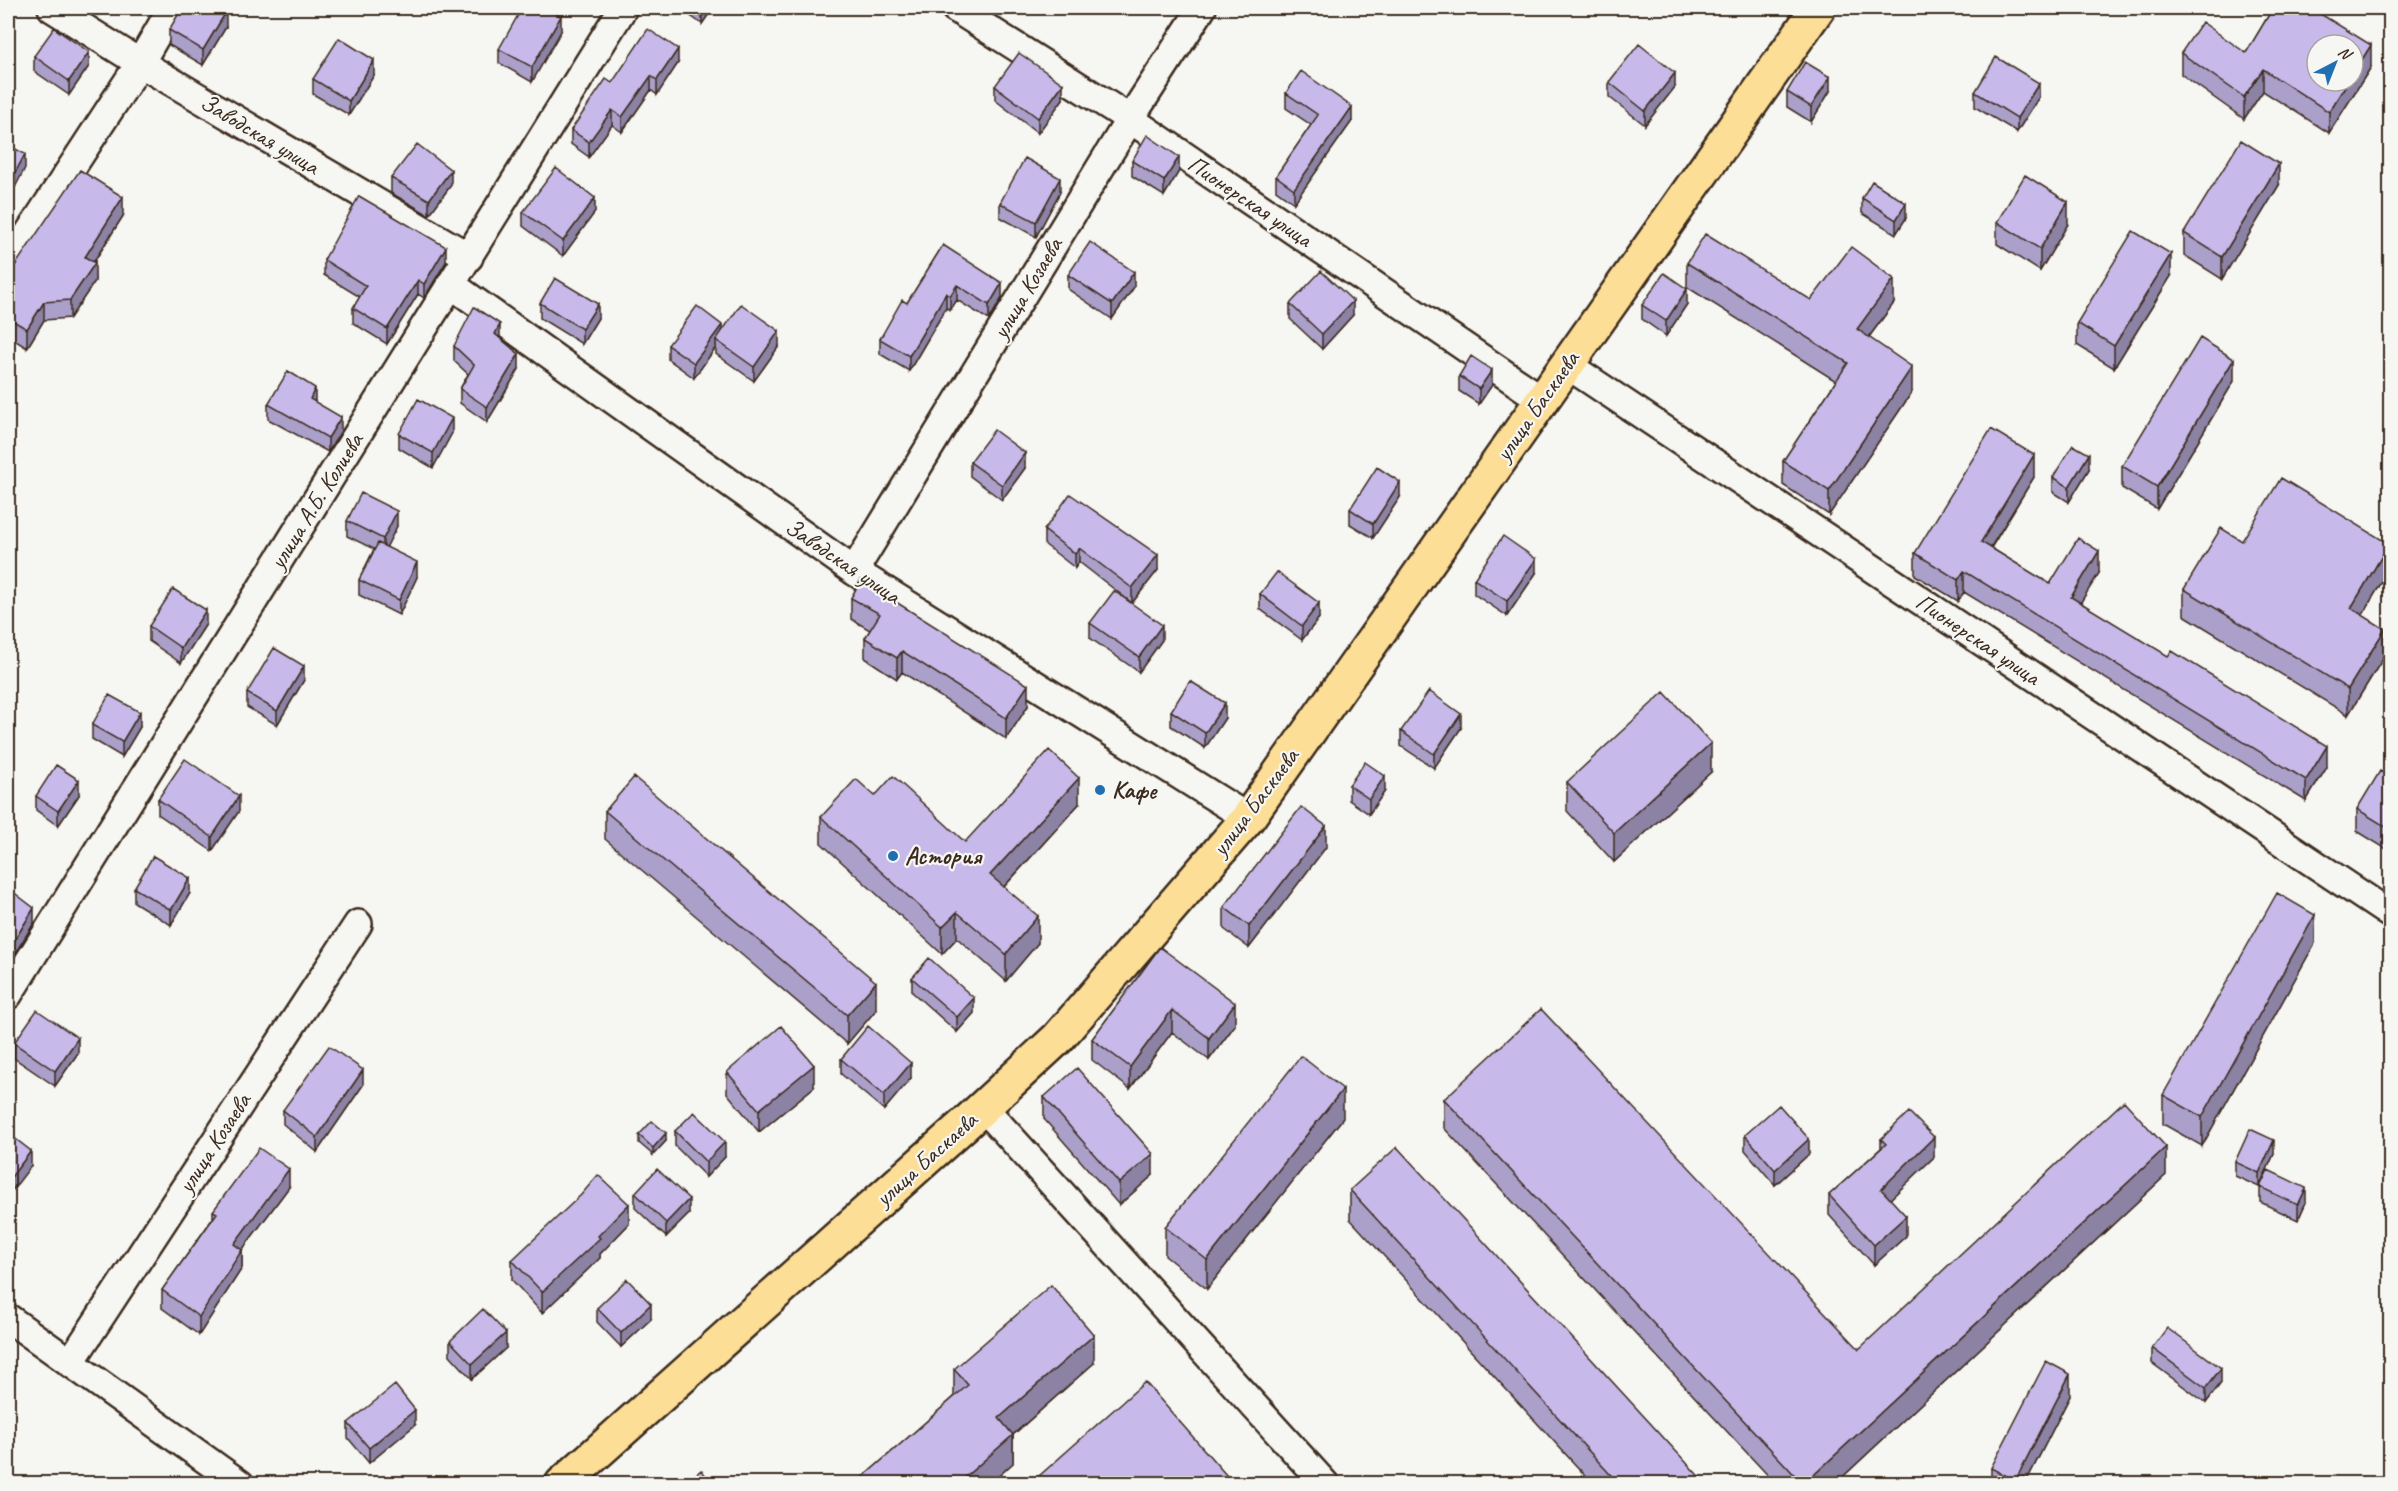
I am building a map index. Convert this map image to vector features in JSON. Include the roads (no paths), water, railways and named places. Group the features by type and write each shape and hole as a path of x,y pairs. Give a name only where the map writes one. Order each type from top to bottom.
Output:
{"main road":[{"name":"улица Баскаева","path":"562,1484 1058,1038 1248,818 1818,8"}],"street":[{"name":"Заводская улица","path":"52,8 140,63 469,257"},
{"path":"8,265 140,63 172,8"},
{"name":"улица А.Б. Колиева","path":"8,995 623,8"},
{"name":"Пионерская улица","path":"955,8 1130,119 1541,399"},
{"name":"улица Козаева","path":"854,571 1130,119 1202,8"},
{"name":"Заводская улица","path":"452,285 854,571 1248,818"},
{"name":"Пионерская улица","path":"1566,364 2391,914"},
{"name":"улица Козаева","path":"70,1363 358,924"},
{"path":"983,1107 1325,1484"},
{"path":"8,1318 240,1484"}],"place":[{"name":"Кафе","path":"1100,790"},
{"name":"Астория","path":"893,856"}]}
